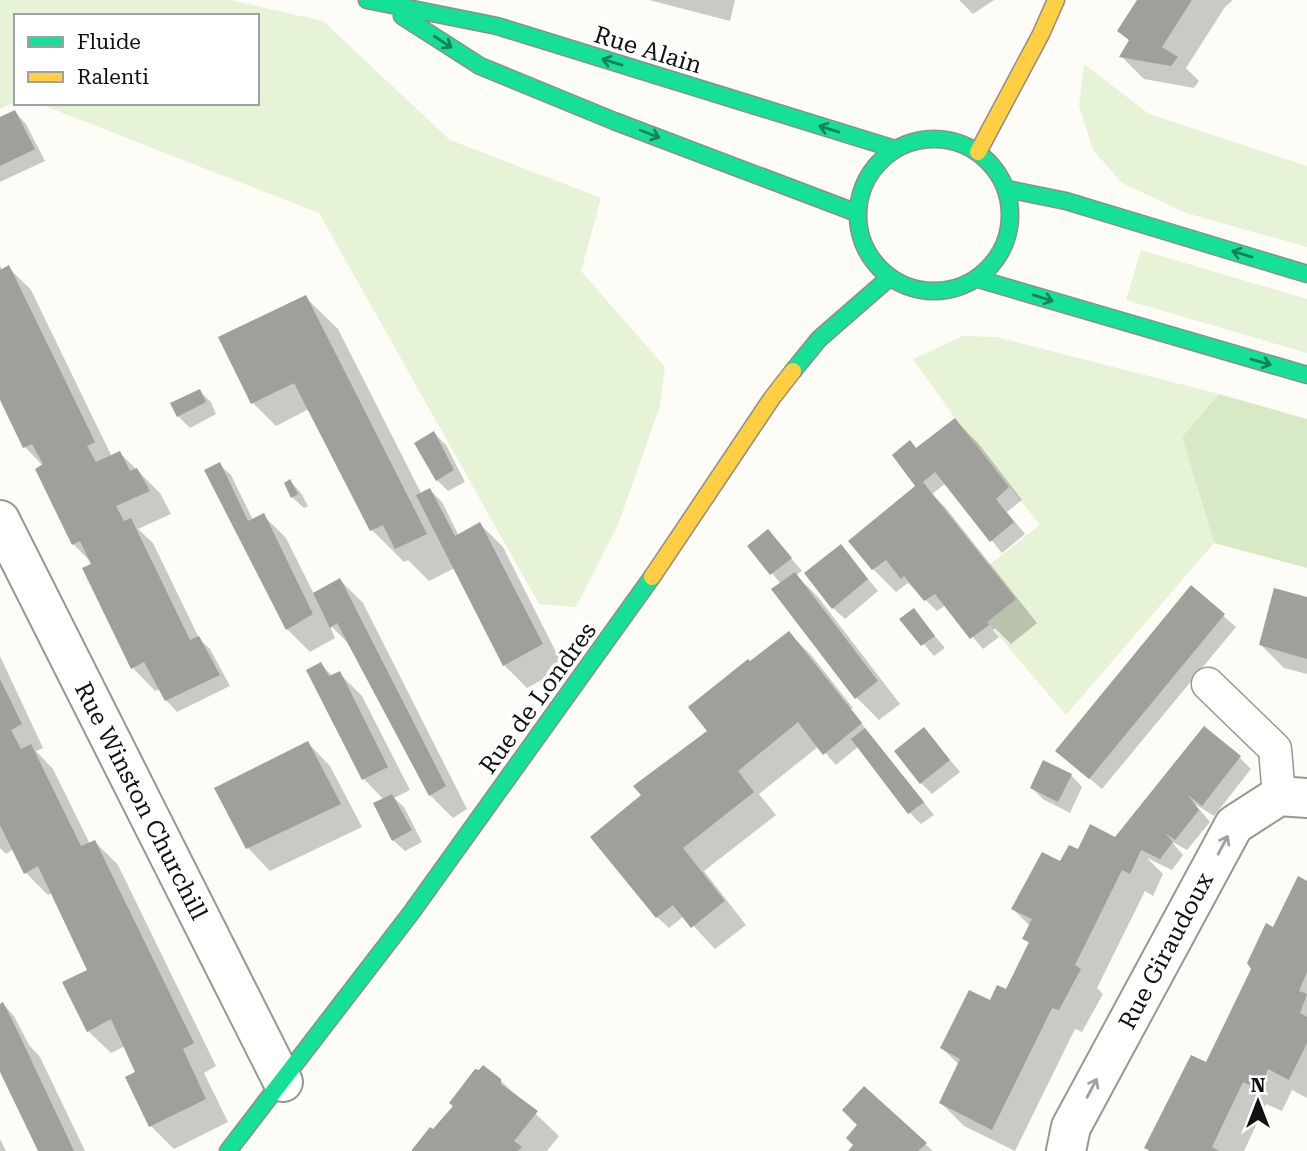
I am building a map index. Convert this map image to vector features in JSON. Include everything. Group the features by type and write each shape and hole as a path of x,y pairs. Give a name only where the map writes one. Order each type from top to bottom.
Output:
{"main road":[{"name":"Rue Alain","path":"367,0 497,26 895,149"},
{"path":"978,152 1041,34 1056,0"},
{"name":"Rue Alain","path":"386,5 480,65 614,121 858,213"},
{"path":"937,138 958,142 978,152 995,169 1007,189 1011,214 1008,239 996,261 978,279 949,291 918,290 889,278 872,260 860,238 858,213 862,188 875,166 895,149 915,141 937,138"},
{"path":"1007,189 1066,201 1307,274"},
{"name":"Rue de Londres","path":"228,1151 411,914 638,598 772,398 819,339 889,278"},
{"path":"978,279 1307,375"}],"street":[{"name":"Rue Winston Churchill","path":"0,520 283,1082"},
{"name":"Rue Giraudoux","path":"1066,1151 1071,1128 1234,825 1293,797"}],"lane":[{"path":"1208,684 1275,749 1293,797"}],"green space":[{"path":"0,0 230,0 323,21 450,140 601,198 581,271 665,367 660,406 618,525 576,607 539,604 319,213 42,105 259,105 259,14 14,14 14,102 0,109"},
{"path":"1084,64 1149,114 1307,166 1307,247 1186,213 1122,183 1093,150 1079,105"},
{"path":"1141,250 1307,299 1307,353 1126,300"},
{"path":"963,336 996,337 1219,394 1182,437 1214,543 1066,715 987,622 989,565 1040,525 955,418 913,359"},
{"path":"1219,394 1307,419 1307,568 1214,543 1182,437"}],"building":[{"path":"1137,0 1192,0 1162,47 1178,57 1171,66 1119,57 1129,40 1117,31"},
{"path":"15,110 35,149 0,166 0,117"},
{"path":"9,265 95,442 87,446 96,462 120,451 130,471 137,468 150,491 116,506 124,521 131,518 190,640 199,636 220,675 165,701 144,662 131,669 82,568 91,564 80,541 72,545 35,469 43,464 32,444 23,448 0,400 0,270"},
{"path":"306,295 427,534 395,549 383,525 370,531 294,383 251,404 218,337"},
{"path":"200,389 206,402 177,417 170,403"},
{"path":"955,418 1009,487 996,499 1014,522 990,542 935,472 923,482 1016,599 970,639 935,594 924,601 904,576 901,579 886,560 872,570 848,541 915,486 892,455 910,440 916,448"},
{"path":"434,431 454,470 436,481 414,443"},
{"path":"220,462 248,521 264,513 313,614 286,630 204,470"},
{"path":"290,479 298,494 291,498 284,483"},
{"path":"430,488 455,536 480,522 543,644 503,666 416,495"},
{"path":"768,529 792,558 770,575 747,546"},
{"path":"841,544 868,579 832,609 804,573"},
{"path":"795,572 878,681 855,699 771,589"},
{"path":"340,578 446,786 429,796 337,623 330,628 313,593"},
{"path":"1191,585 1225,614 1089,779 1055,751"},
{"path":"1274,588 1307,597 1307,659 1259,645"},
{"path":"914,608 935,636 921,646 899,619"},
{"path":"789,631 862,723 823,755 798,722 738,771 754,792 683,848 725,901 691,928 673,905 656,918 590,837 641,795 633,786 707,731 688,707 748,659 750,661"},
{"path":"321,662 329,676 340,671 388,767 362,780 306,670"},
{"path":"0,679 22,724 11,730 21,749 31,744 81,846 95,840 194,1043 183,1049 206,1099 149,1127 125,1077 135,1072 111,1019 87,1032 62,982 87,970 38,866 24,874 0,825"},
{"path":"1204,726 1241,756 1202,806 1188,795 1199,810 1175,840 1165,833 1173,842 1160,859 1141,850 1130,874 1122,870 1075,965 1081,969 1059,1010 1052,1008 992,1130 939,1103 960,1059 940,1048 969,990 990,1000 997,985 1006,989 1029,942 1022,939 1032,919 1011,909 1042,852 1060,861 1069,845 1078,849 1090,824 1115,837"},
{"path":"924,727 950,760 920,784 894,751"},
{"path":"865,728 924,802 908,814 851,739"},
{"path":"308,741 341,804 246,849 214,788"},
{"path":"1043,760 1072,774 1058,802 1030,788"},
{"path":"392,794 412,830 392,841 373,803"},
{"path":"1298,876 1307,881 1307,972 1299,991 1307,994 1300,1013 1307,1017 1307,1043 1289,1080 1268,1069 1259,1089 1243,1082 1212,1147 1219,1151 1150,1151 1144,1148 1191,1055 1206,1062 1251,969 1247,963 1266,923 1273,927"},
{"path":"3,1002 74,1151 38,1151 0,1072 0,1004"},
{"path":"483,1065 501,1079 501,1084 538,1111 514,1141 522,1147 518,1151 411,1151 430,1127 433,1129 453,1106 449,1103 475,1069 479,1070"},
{"path":"864,1086 927,1143 918,1151 848,1151 853,1145 846,1138 857,1125 842,1110"}],"traffic: fast":[{"path":"367,0 497,26 895,149"},
{"path":"402,16 480,66 614,121 857,213"},
{"path":"934,139 963,145 988,161 1004,186 1010,215 1004,244 988,269 963,285 934,291 905,285 880,269 864,244 858,215 864,186 880,161 905,145 934,139"},
{"path":"1007,189 1066,201 1307,274"},
{"path":"793,371 819,339 889,278"},
{"path":"978,279 1307,375"},
{"path":"228,1151 411,913 652,577"}],"traffic: slow":[{"path":"978,152 1041,34 1056,0"},
{"path":"652,577 793,371"}]}
